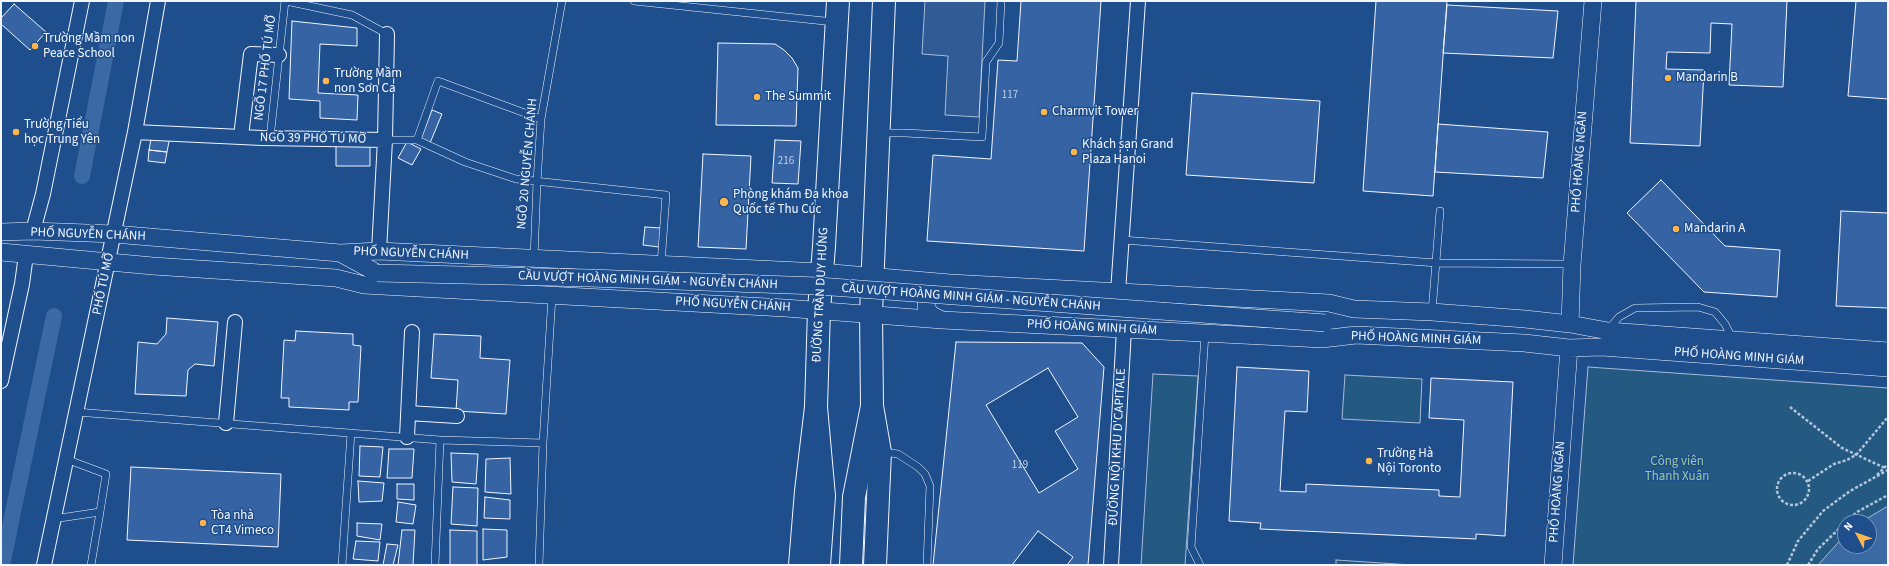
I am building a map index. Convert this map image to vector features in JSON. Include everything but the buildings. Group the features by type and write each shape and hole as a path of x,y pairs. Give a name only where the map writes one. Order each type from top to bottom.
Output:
{"main road":[{"path":"875,565 880,452 872,406 871,313 884,1"},
{"name":"ĐƯỜNG TRẦN DUY HƯNG","path":"800,565 806,491 816,407 821,272 824,246 838,12"},
{"path":"851,565 854,497 872,406"},
{"path":"816,407 824,496 820,565"}],"street":[{"path":"33,231 82,1"},
{"name":"PHỐ TÚ MỠ","path":"44,565 135,132 158,1"},
{"path":"1118,292 1138,1"},
{"name":"PHỐ HOÀNG NGÂN","path":"1570,324 1572,264 1593,1"},
{"path":"379,251 385,140 387,34"},
{"name":"NGÕ 39 PHỐ TÚ MỠ","path":"241,136 251,54 279,55"},
{"name":"NGÕ 39 PHỐ TÚ MỠ","path":"135,132 270,138 385,140"},
{"name":"PHỐ NGUYỄN CHÁNH","path":"1,232 33,231 114,234 340,253 379,251 821,272 873,276"},
{"name":"PHỐ NGUYỄN CHÁNH","path":"1,252 108,262 336,278 364,285 871,313"},
{"name":"CẦU VƯỢT HOÀNG MINH GIÁM - NGUYỄN CHÁNH","path":"340,253 377,273"},
{"path":"1,381 22,284 26,255"},
{"path":"724,304 746,293 749,287 750,280 746,274 737,269"},
{"name":"CẦU VƯỢT HOÀNG MINH GIÁM - NGUYỄN CHÁNH","path":"336,278 377,273 589,278 818,286 1326,323 1356,334"},
{"name":"PHỐ HOÀNG MINH GIÁM","path":"873,276 950,283 1329,303 1354,309 1432,312 1570,324 1608,331 1888,351"},
{"path":"942,320 930,314 926,306 927,296 935,288 950,283"},
{"path":"1326,323 1354,309"},
{"name":"PHỐ HOÀNG MINH GIÁM","path":"871,313 942,320 1322,340 1356,334 1524,343 1569,348 1602,347 1888,368"},
{"path":"226,423 234,322"},
{"name":"ĐƯỜNG NỘI KHU D'CAPITALE","path":"1111,565 1124,329"},
{"path":"407,437 412,332"},
{"name":"PHỐ HOÀNG NGÂN","path":"1553,565 1569,348"},
{"path":"408,413 457,416"}],"lane":[{"path":"286,1 352,15 387,34"},
{"name":"NGÕ 17 PHỐ TÚ MỠ","path":"270,138 286,1"},
{"name":"NGÕ 20 NGUYỄN CHÁNH","path":"534,258 537,182 542,119 562,1"},
{"path":"634,1 838,12"},
{"path":"878,133 982,137 986,62 999,43 1001,1"},
{"path":"417,140 438,80 542,119"},
{"path":"385,140 417,140 465,162 516,179 666,195 661,264"},
{"path":"1432,312 1440,211"},
{"path":"1122,240 1437,263 1563,264"},
{"path":"539,565 543,443 552,296"},
{"path":"1608,331 1619,317 1635,308 1698,307 1715,312 1725,324 1733,340"},
{"path":"1200,565 1191,548 1205,334"},
{"path":"76,412 440,440 543,443"},
{"path":"342,565 351,433"},
{"path":"435,565 440,440"},
{"path":"880,452 898,454 918,467 925,474 930,486 927,565"},
{"path":"66,459 106,474 91,565"},
{"path":"53,519 100,512"}],"path":[{"path":"1790,407 1842,448 1885,468"},
{"path":"1808,481 1834,464 1847,460 1856,455 1888,417"},
{"path":"1875,477 1888,464"},
{"path":"1787,565 1798,541 1823,511 1850,491 1888,470"},
{"path":"1788,473 1799,473 1808,481 1808,495 1800,503 1795,505 1784,503 1777,494 1777,483 1784,475 1788,473"},
{"path":"1855,514 1888,496"},
{"path":"1808,565 1818,549 1837,531"}],"green space":[{"name":"Công viên Thanh Xuân","path":"1588,367 1888,388 1888,565 1573,565"},
{"path":"1153,374 1198,376 1185,565 1141,565"},
{"path":"1345,375 1422,379 1420,423 1342,419"},
{"path":"1336,560 1412,565 1336,565"}],"shaded area":[{"path":"925,1 985,1 979,117 945,115 948,56 922,54"},
{"path":"1888,506 1888,565 1818,565 1837,544 1837,554 1877,554 1877,514 1874,514"}],"waterway":[{"path":"82,176 116,1"},
{"path":"2,565 54,316"}],"place":[{"name":"Trường Mầm non Peace School","path":"35,46"},
{"name":"Mandarin B","path":"1668,78"},
{"name":"Trường Mầm non Sơn Ca","path":"326,81"},
{"name":"The Summit","path":"757,97"},
{"name":"Charmvit Tower","path":"1044,112"},
{"name":"Trường Tiểu học Trung Yên","path":"16,132"},
{"name":"Khách sạn Grand Plaza Hanoi","path":"1074,152"},
{"name":"Phòng khám Đa khoa Quốc tế Thu Cúc","path":"724,202"},
{"name":"Mandarin A","path":"1676,229"},
{"name":"Trường Hà Nội Toronto","path":"1369,461"},
{"name":"Tòa nhà CT4 Vimeco","path":"203,523"}]}
